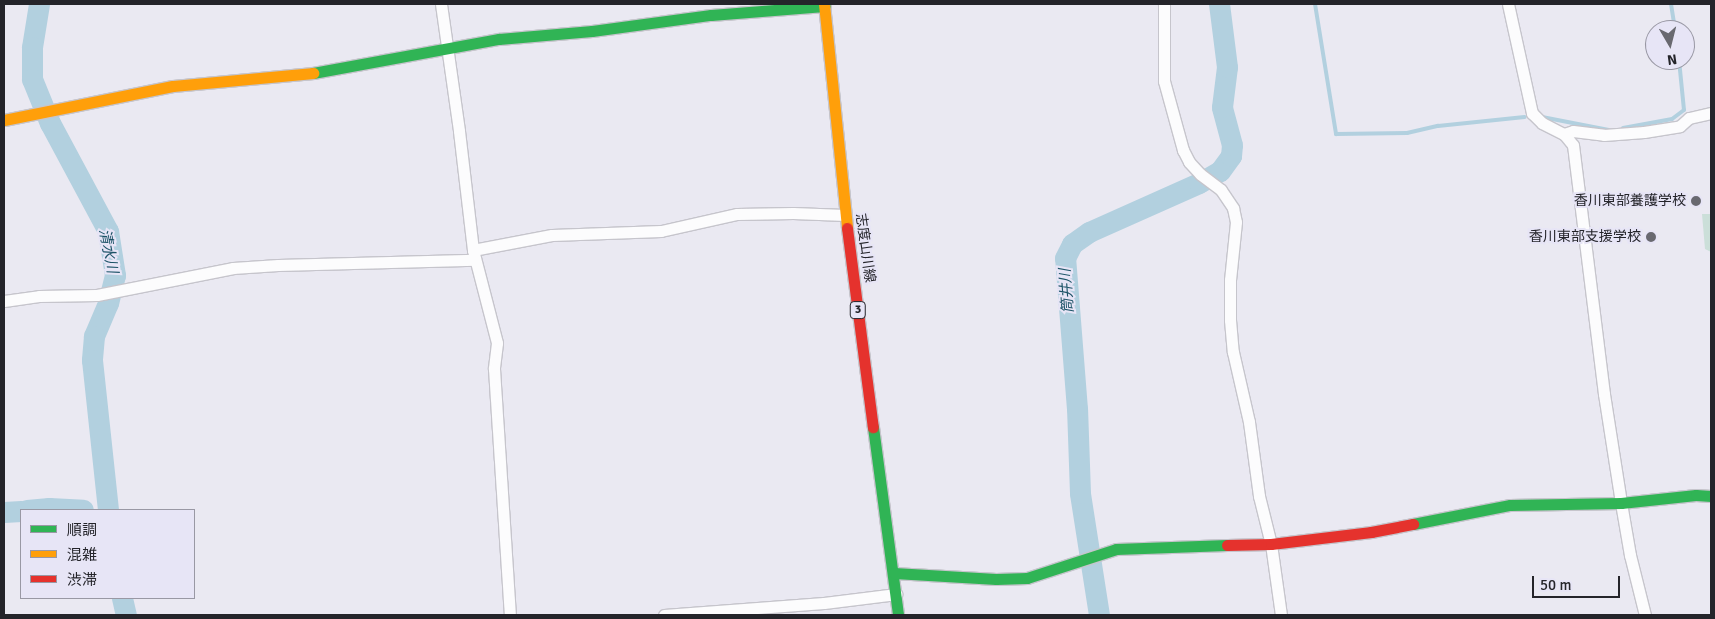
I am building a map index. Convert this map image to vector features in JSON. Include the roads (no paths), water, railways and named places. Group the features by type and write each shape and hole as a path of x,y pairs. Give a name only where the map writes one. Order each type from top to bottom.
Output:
{"street":[{"path":"441,4 474,255 498,343 494,369 510,615"},
{"path":"1164,4 1164,81 1167,98 1183,150 1189,162 1200,174 1221,190 1233,208 1236,222 1230,280 1232,344 1249,422 1259,496 1271,544 1281,615"},
{"path":"1508,4 1532,113 1542,123 1564,134 1573,145 1579,180 1604,394 1630,555 1645,615"},
{"path":"4,120 173,86 251,80 327,70 448,47 711,15 824,5"},
{"name":"志度山川線","path":"824,5 845,215 894,573 898,615"},
{"path":"1564,134 1573,131 1604,135 1644,132 1680,126 1689,118 1711,113"},
{"path":"4,301 39,296 97,295 242,268 474,255 552,235 661,230 737,214 793,213 845,215"},
{"path":"894,573 996,579 1027,578 1075,564 1100,553 1116,549 1271,544 1379,531 1510,505 1621,503 1696,495 1711,496"},
{"path":"664,615 824,603 896,594"}],"waterway":[{"name":"清水川","path":"39,4 32,47 32,79 50,123 108,231 115,275 108,303 94,336 92,360 108,509"},
{"name":"筒井川","path":"1099,615 1080,493 1077,409 1065,258 1072,244 1089,232 1199,183 1220,171 1231,156 1232,145 1222,107 1227,67 1219,4"},
{"path":"1315,4 1336,134 1407,133 1438,126 1525,117"},
{"path":"1671,4 1673,20"},
{"path":"1623,128 1672,119 1684,110 1680,70"},
{"path":"1542,117 1609,130"},
{"path":"38,509 66,509"},
{"path":"4,512 20,511"},
{"name":"清水川","path":"122,599 126,615"}],"place":[{"name":"香川東部養護学校","path":"1696,201"},
{"name":"香川東部支援学校","path":"1651,237"}]}
